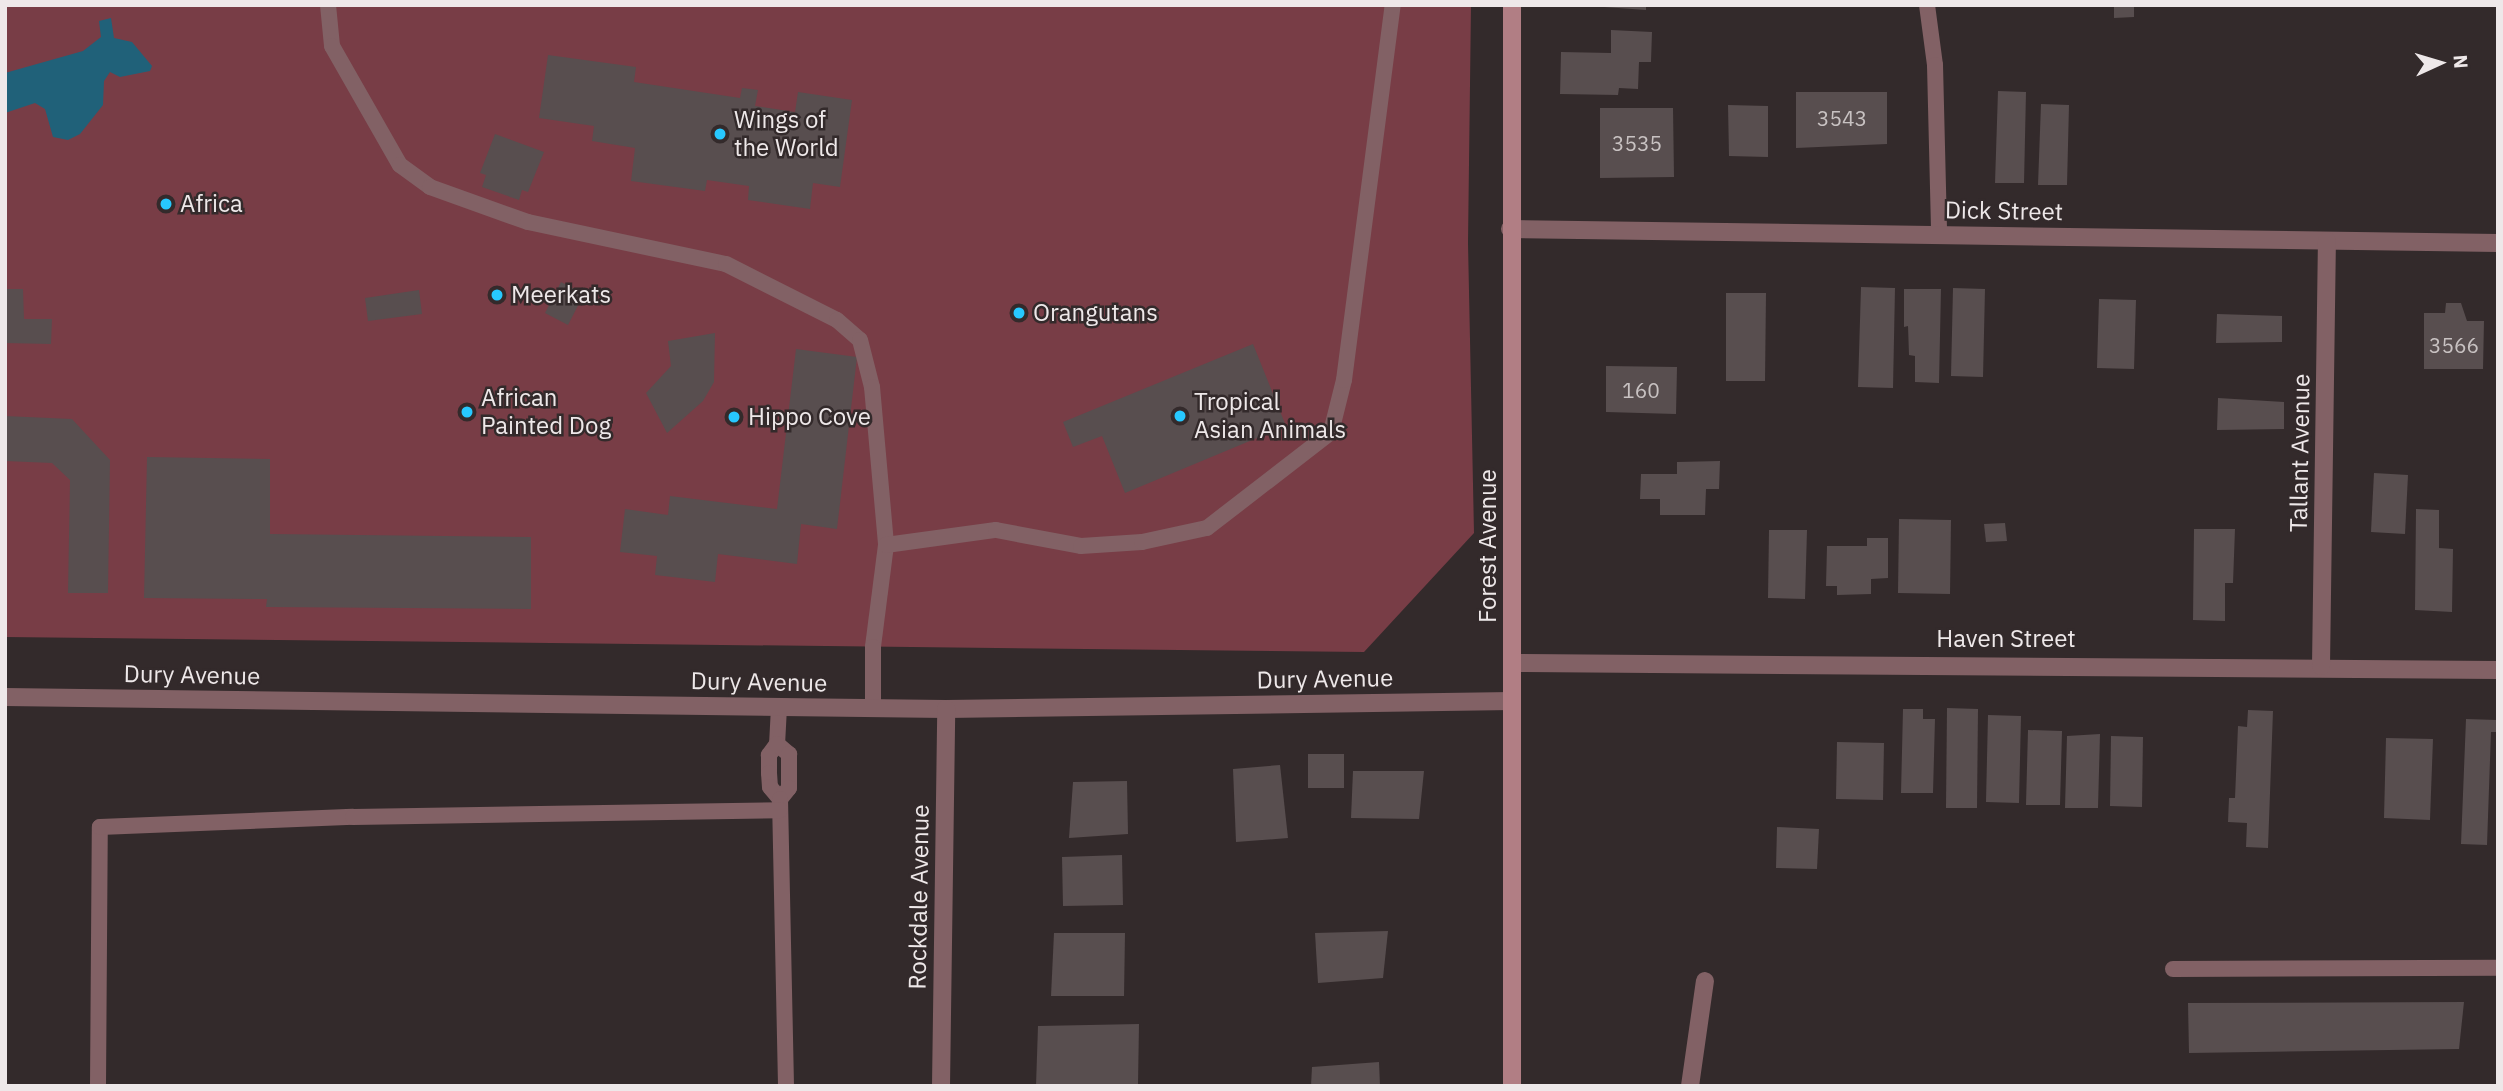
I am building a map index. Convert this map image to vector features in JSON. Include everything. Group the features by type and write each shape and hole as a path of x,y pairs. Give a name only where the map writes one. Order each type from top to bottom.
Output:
{"street":[{"name":"Forest Avenue","path":"1511,5 1512,1086"},
{"name":"Dick Street","path":"1510,229 2498,243"},
{"name":"Tallant Avenue","path":"2321,666 2327,241"},
{"name":"Haven Street","path":"1513,663 2321,666 2498,670"},
{"name":"Dury Avenue","path":"5,697 946,709 1512,701"},
{"name":"Rockdale Avenue","path":"941,1086 946,709"},
{"path":"1690,1086 1705,981"}],"lane":[{"path":"328,5 332,46 400,165 430,187 528,222 726,264 837,320 860,340 872,387 886,545 873,647 873,708"},
{"path":"886,545 996,530 1081,546 1142,542 1207,528 1331,432 1344,380 1393,5"},
{"path":"1927,5 1935,65 1939,234"},
{"path":"779,707 777,744 789,754 789,788 780,804 786,1086"},
{"path":"98,1086 100,827 780,804"},
{"path":"2173,969 2498,968"}],"shaded area":[{"path":"5,5 1471,5 1468,243 1474,533 1364,652 5,637"}],"water":[{"path":"111,18 114,38 132,42 152,66 150,71 120,77 110,72 104,81 103,105 80,134 68,140 53,137 45,109 35,103 5,113 5,73 83,51 101,37 99,21"}],"building":[{"path":"1576,5 1646,5 1646,10"},
{"path":"2114,5 2134,5 2134,17 2114,18"},
{"path":"1611,30 1652,32 1651,62 1639,62 1638,89 1619,88 1618,95 1560,94 1561,52 1611,53"},
{"name":"Wings of the World","path":"548,55 636,67 634,82 740,98 742,88 758,90 755,106 795,112 798,92 852,100 840,187 813,183 810,209 748,200 749,186 707,180 705,191 631,181 635,148 592,141 594,126 539,118"},
{"path":"1998,91 2026,92 2024,183 1995,183"},
{"path":"1796,92 1887,92 1887,144 1796,148"},
{"path":"2041,104 2069,105 2067,185 2038,185"},
{"path":"1728,105 1768,106 1768,157 1729,156"},
{"path":"1600,108 1673,108 1674,177 1600,178"},
{"path":"495,134 544,152 528,192 522,190 519,200 482,187 486,175 480,173"},
{"path":"561,282 584,294 568,325 545,313"},
{"path":"1861,287 1895,288 1893,388 1858,387"},
{"path":"1953,288 1985,289 1983,377 1951,376"},
{"path":"5,289 23,289 24,319 52,319 51,344 5,343"},
{"path":"1904,289 1941,289 1939,383 1915,382 1915,356 1909,355 1908,326 1904,327"},
{"path":"419,290 422,314 368,321 365,298"},
{"path":"1726,293 1766,293 1765,381 1726,381"},
{"path":"2099,299 2136,300 2134,369 2097,368"},
{"path":"2446,303 2461,303 2467,321 2484,321 2483,369 2424,369 2424,313 2445,313"},
{"path":"2217,314 2282,316 2282,342 2216,343"},
{"path":"715,333 714,382 703,401 667,433 646,393 671,366 668,341"},
{"name":"Tropical Asian Animals","path":"1253,344 1286,426 1125,493 1102,436 1073,447 1063,422"},
{"path":"796,349 857,357 837,529 801,524 797,564 718,554 715,582 655,575 657,556 620,552 625,509 668,515 670,496 777,509"},
{"path":"1606,366 1677,367 1676,414 1606,412"},
{"path":"2218,398 2284,402 2284,429 2217,430"},
{"path":"5,416 72,419 110,460 108,593 68,593 70,480 52,463 5,461"},
{"path":"147,457 270,459 270,534 531,537 531,609 266,607 267,599 144,598"},
{"path":"1720,461 1719,489 1706,489 1705,515 1660,515 1660,499 1640,499 1641,474 1677,474 1677,462"},
{"path":"2374,473 2408,475 2405,534 2371,532"},
{"path":"2416,509 2439,510 2439,548 2453,549 2452,612 2415,610"},
{"path":"1899,519 1951,520 1950,594 1898,593"},
{"path":"2005,523 2007,541 1986,542 1984,524"},
{"path":"2194,529 2235,529 2233,583 2225,583 2225,621 2193,620"},
{"path":"1769,530 1807,530 1805,599 1768,598"},
{"path":"1867,538 1888,538 1888,578 1871,579 1871,594 1837,595 1837,586 1826,586 1827,546 1867,546"},
{"path":"1947,708 1978,709 1977,808 1946,808"},
{"path":"1903,709 1923,709 1923,719 1935,719 1933,793 1901,793"},
{"path":"2248,710 2273,711 2268,848 2246,847 2247,823 2228,822 2229,798 2235,798 2238,726 2247,727"},
{"path":"1988,715 2021,716 2019,803 1986,802"},
{"path":"2466,719 2497,720 2497,732 2491,732 2487,845 2461,844"},
{"path":"2028,730 2062,731 2060,805 2026,805"},
{"path":"2100,734 2098,808 2065,808 2067,736"},
{"path":"2111,736 2143,737 2142,807 2110,806"},
{"path":"2386,738 2433,739 2430,820 2384,818"},
{"path":"1837,742 1884,743 1883,800 1836,799"},
{"path":"1308,754 1344,754 1344,788 1308,788"},
{"path":"1280,765 1288,838 1236,842 1233,769"},
{"path":"1353,771 1424,771 1419,819 1351,818"},
{"path":"1127,781 1128,834 1069,838 1073,782"},
{"path":"1777,827 1819,829 1817,869 1776,868"},
{"path":"1122,855 1123,905 1063,906 1062,857"},
{"path":"1388,931 1383,978 1318,983 1315,933"},
{"path":"1054,933 1125,933 1124,996 1051,996"},
{"path":"2464,1002 2459,1049 2189,1053 2188,1003"},
{"path":"1139,1024 1138,1084 1036,1086 1038,1026"},
{"path":"1379,1062 1380,1086 1311,1086 1312,1067"}],"place":[{"name":"Wings of the World","path":"720,134"},
{"name":"Africa","path":"166,204"},
{"name":"Meerkats","path":"497,295"},
{"name":"Orangutans","path":"1019,313"},
{"name":"African Painted Dog","path":"467,412"},
{"name":"Tropical Asian Animals","path":"1180,416"},
{"name":"Hippo Cove","path":"734,417"}]}
